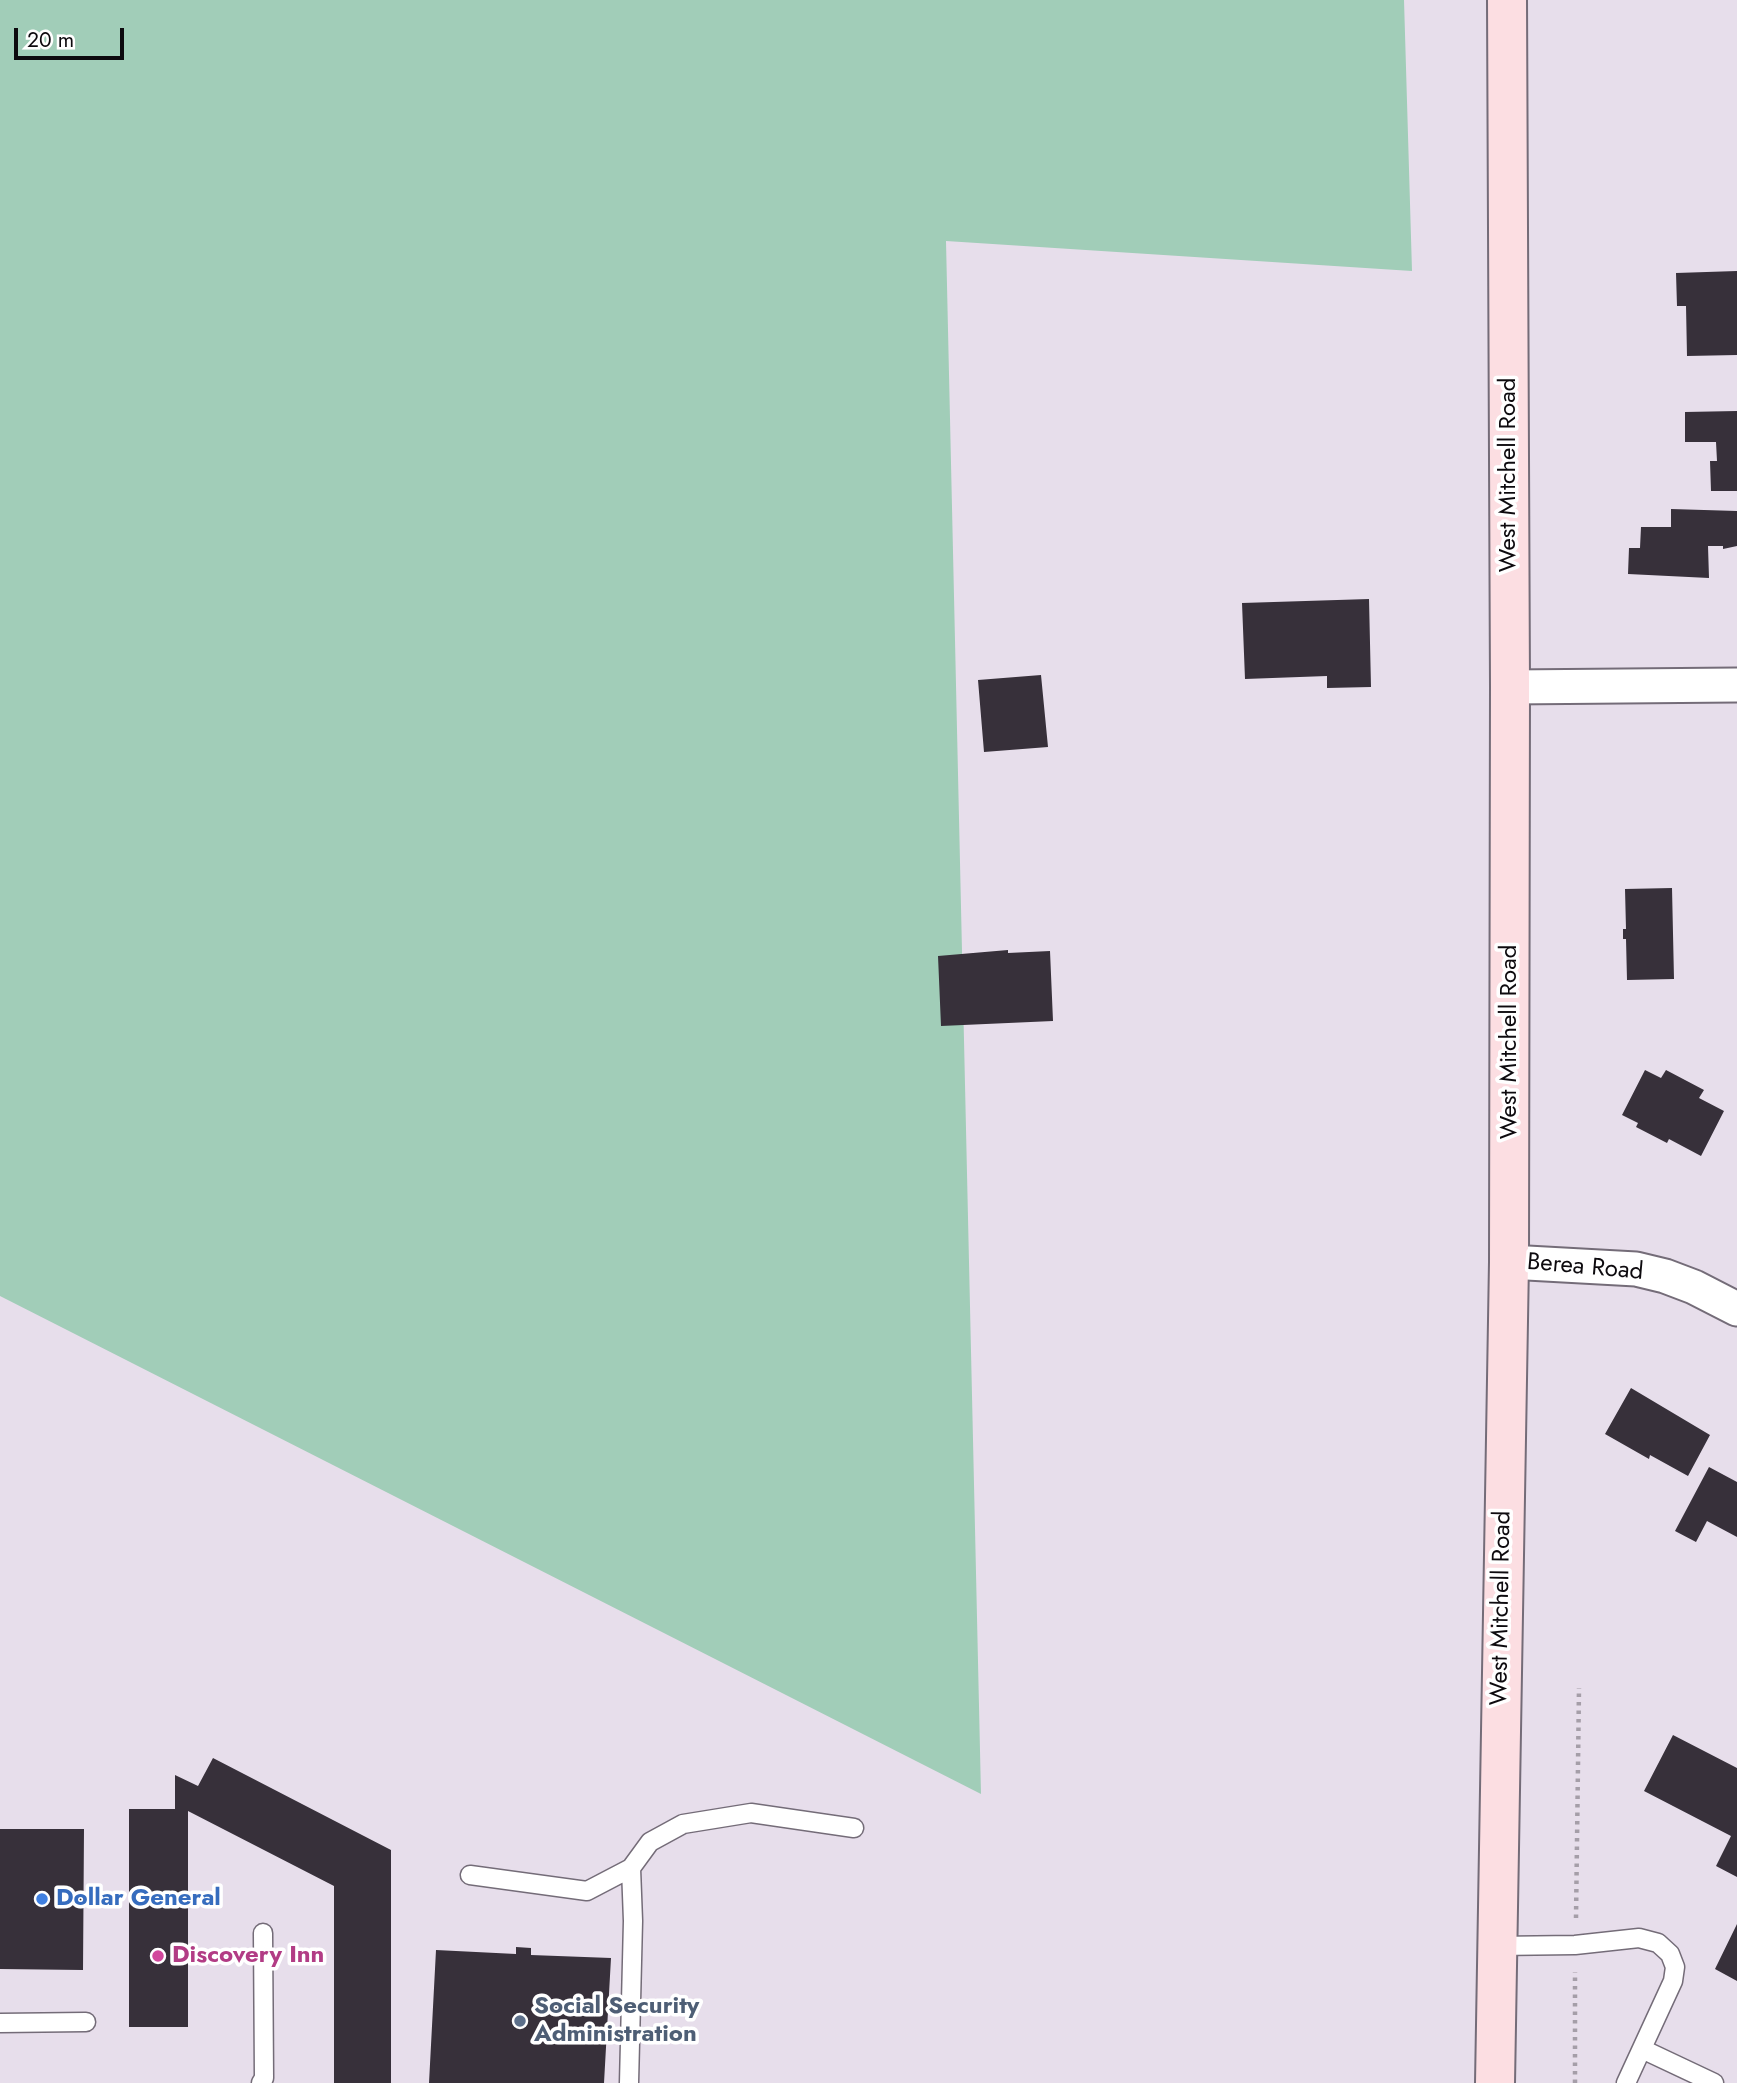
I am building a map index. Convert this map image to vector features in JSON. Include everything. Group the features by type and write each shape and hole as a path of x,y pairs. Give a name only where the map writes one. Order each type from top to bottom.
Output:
{"main road":[{"name":"West Mitchell Road","path":"1494,2083 1509,1262 1507,0"}],"street":[{"path":"1510,687 1737,685"},
{"name":"Berea Road","path":"1509,1262 1636,1269 1694,1287 1737,1309"}],"lane":[{"path":"470,1875 587,1891 631,1868 650,1842 683,1825 751,1812 854,1828"},
{"path":"629,2083 633,1921 631,1868"},
{"path":"261,2083 264,2078 263,1933"},
{"path":"1496,1946 1576,1945 1639,1938 1658,1942 1670,1954 1675,1967 1673,1981 1626,2083"},
{"path":"0,2024 86,2022"},
{"path":"1642,2049 1714,2083"}],"path":[{"path":"1575,2083 1579,1688"}],"green space":[{"path":"0,0 1404,0 1412,271 946,241 981,1794 0,1296"}],"building":[{"path":"1737,271 1737,355 1687,356 1686,306 1677,306 1676,273"},
{"path":"1737,411 1737,491 1711,491 1710,461 1717,461 1716,442 1685,442 1685,412"},
{"path":"1671,509 1737,511 1737,546 1723,549 1723,546 1708,546 1709,578 1628,574 1629,548 1640,548 1641,527 1671,527"},
{"path":"1369,599 1371,687 1327,688 1327,676 1245,679 1242,603"},
{"path":"1041,675 1048,747 984,752 978,680"},
{"path":"1672,888 1674,979 1627,980 1626,939 1623,939 1623,929 1626,929 1625,889"},
{"path":"1008,950 1008,953 1050,951 1053,1021 941,1026 938,956"},
{"path":"1645,1070 1661,1078 1666,1070 1704,1090 1699,1098 1724,1111 1701,1156 1669,1139 1667,1143 1636,1127 1638,1123 1622,1115"},
{"path":"1631,1388 1710,1435 1688,1476 1650,1455 1649,1459 1605,1434"},
{"path":"1709,1467 1737,1482 1737,1537 1707,1521 1696,1542 1675,1531"},
{"path":"1673,1735 1737,1768 1737,1877 1716,1866 1731,1836 1644,1791"},
{"name":"Discovery Inn","path":"213,1758 391,1850 391,2083 334,2083 334,1886 188,1811 188,2027 129,2027 129,1809 175,1809 175,1775 198,1786"},
{"name":"Dollar General","path":"0,1829 84,1829 83,1970 0,1969"},
{"path":"1737,1924 1737,1981 1715,1969"},
{"name":"Social Security Administration","path":"516,1947 531,1948 531,1955 611,1958 604,2083 429,2083 436,1950 516,1954"}],"place":[{"name":"Dollar General","path":"42,1899"},
{"name":"Discovery Inn","path":"158,1956"},
{"name":"Social Security Administration","path":"520,2021"}]}
